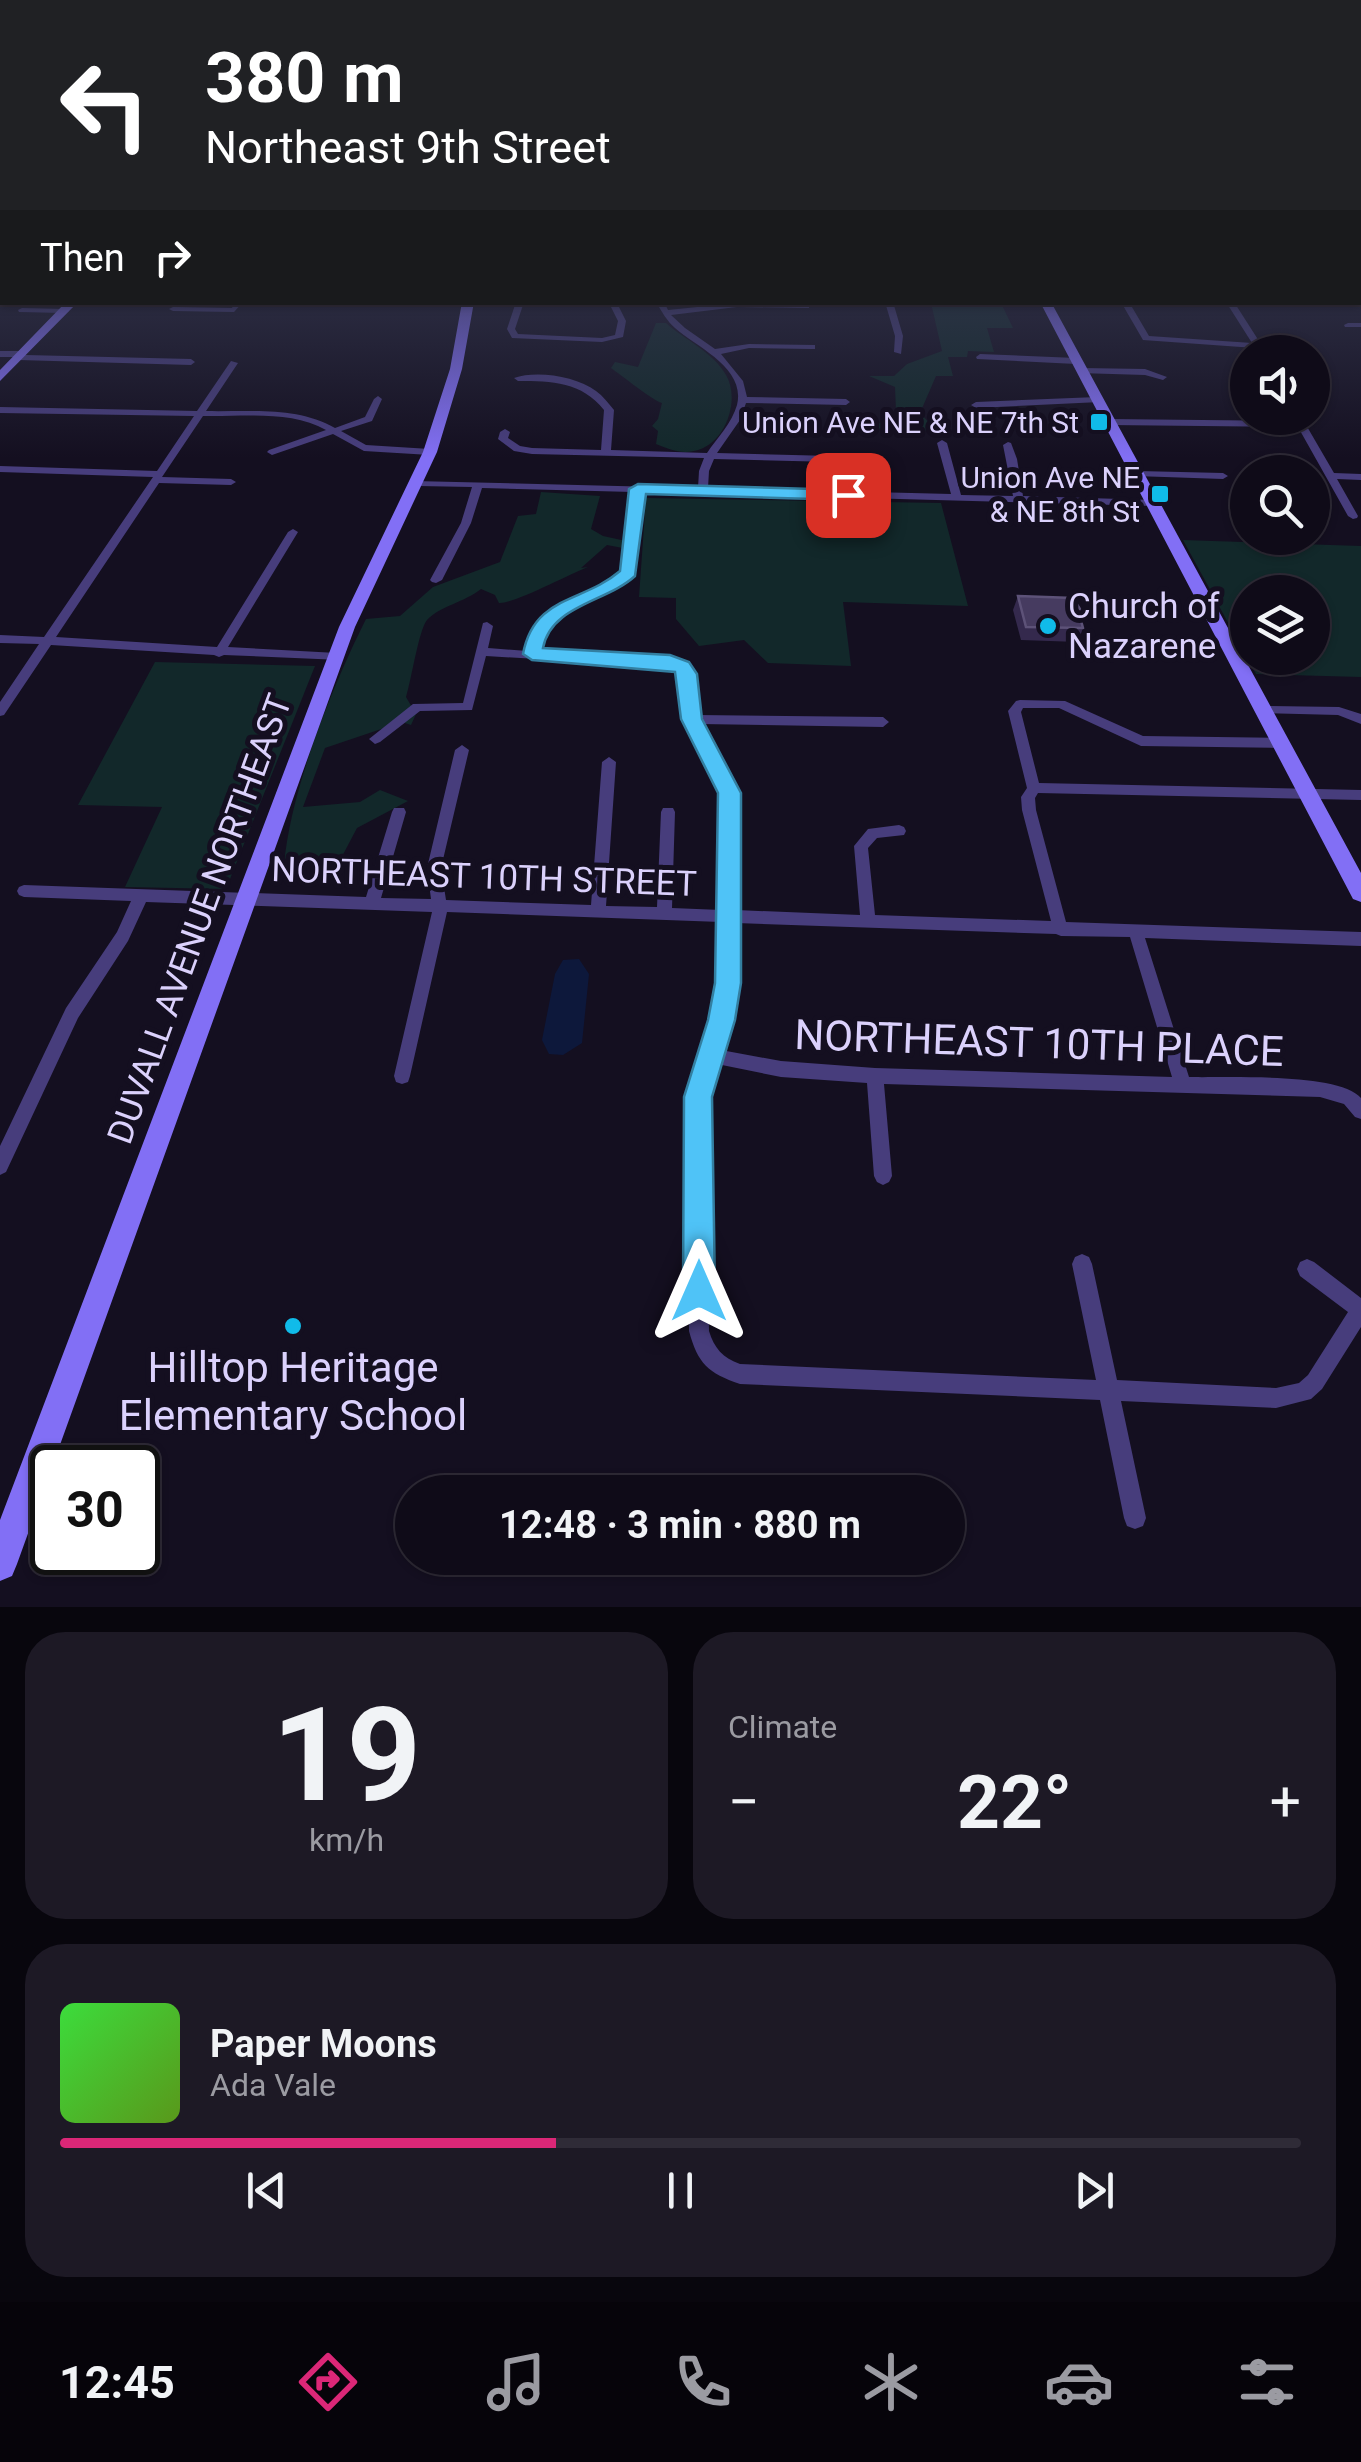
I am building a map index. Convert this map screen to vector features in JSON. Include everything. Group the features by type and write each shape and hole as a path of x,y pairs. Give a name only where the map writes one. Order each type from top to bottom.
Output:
{"main road":[{"path":"0,376 68,308"},
{"name":"DUVALL AVENUE NORTHEAST","path":"0,1564 337,656 430,452 456,369 467,308"},
{"path":"1047,308 1361,892"}],"street":[{"path":"22,310 53,308"},
{"path":"518,308 511,330 514,336 616,340 622,322 615,308"},
{"path":"663,308 679,328 715,352 736,374 741,400 734,425 705,466 703,491"},
{"path":"666,314 713,308"},
{"path":"891,308 899,336 898,352"},
{"path":"1128,308 1146,338 1230,346"},
{"path":"1234,308 1252,335"},
{"path":"1348,325 1361,326"},
{"path":"715,352 749,346 812,347"},
{"path":"0,354 192,362"},
{"path":"980,357 1163,377"},
{"path":"0,712 234,363"},
{"path":"518,378 570,380 590,389 609,410 606,453"},
{"path":"272,452 369,418 378,399"},
{"path":"741,400 846,402"},
{"path":"976,405 1098,400"},
{"path":"0,410 301,418 338,432 364,448 430,452"},
{"path":"1109,422 1230,421"},
{"path":"505,432 504,439 517,449 833,459"},
{"path":"942,443 958,498"},
{"path":"1008,445 1017,470 1015,485 1020,500"},
{"path":"0,470 231,482"},
{"path":"1138,474 1223,476"},
{"path":"1330,476 1361,477"},
{"path":"1330,476 1353,516"},
{"path":"418,483 1153,503"},
{"path":"436,580 466,523 478,485"},
{"path":"532,654 538,631 552,614 616,584 629,572 638,489"},
{"path":"219,653 293,532"},
{"path":"375,739 417,707 468,707 487,626"},
{"path":"0,639 337,656"},
{"path":"480,652 670,662 682,667 687,674 692,719 729,793 728,983 722,1020 698,1097 697,1132 699,1331 704,1352 718,1367 740,1374 1276,1398 1304,1392 1315,1382 1361,1309 1307,1269"},
{"path":"1061,930 1029,810 1028,797 1034,788 1014,711 1020,704 1061,704 1140,741 1282,743"},
{"path":"1264,710 1339,712 1361,719"},
{"path":"692,719 883,722"},
{"path":"402,1076 440,908 434,868 462,750"},
{"path":"598,913 609,762"},
{"path":"1034,788 1361,795"},
{"path":"372,902 399,812"},
{"path":"664,914 668,812"},
{"path":"868,922 861,846 873,834 899,831"},
{"name":"NORTHEAST 10TH STREET","path":"24,891 1361,939"},
{"path":"0,1166 72,1012 123,936 141,895"},
{"path":"1136,933 1183,1084"},
{"name":"NORTHEAST 10TH PLACE","path":"708,1055 781,1069 875,1076 1320,1089 1349,1097 1361,1111"},
{"path":"875,1076 883,1176"},
{"path":"1082,1264 1135,1518"}],"green space":[{"path":"932,308 1003,308 1013,328 987,328 994,352 968,351 967,357 948,357 953,376 936,376 920,413 937,431 873,428 896,411 895,387 869,376 894,376 907,364 942,351"},
{"path":"656,323 666,323 706,353 730,385 731,409 722,431 714,441 694,451 656,444 658,431 652,426 662,403 611,368 615,362 638,367"},
{"path":"541,492 600,496 591,529 626,541 628,549 607,545 581,568 588,567 506,602 499,603 495,595 481,589 427,620 406,697 416,714 411,725 402,722 325,748 303,807 360,802 380,790 408,801 357,828 338,864 284,866 295,805 314,740 366,619 400,616 433,587 500,562 518,516 536,514"},
{"path":"646,498 941,503 968,606 843,602 851,666 768,663 744,640 699,646 676,619 676,598 639,597"},
{"path":"1183,540 1230,542 1230,555 1330,555 1330,545 1361,546 1361,677 1291,675 1330,675 1330,575 1230,575 1230,626"},
{"path":"155,662 315,666 226,889 125,887 162,807 78,805"}],"water":[{"path":"579,959 589,974 582,1043 563,1055 549,1054 542,1040 555,974 563,960"}],"building":[{"path":"1018,596 1073,598 1085,617 1080,617 1083,628 1026,627"}],"place":[{"name":"Union Ave NE & NE 7th St","path":"1099,422"},
{"name":"Union Ave NE & NE 8th St","path":"1160,494"},
{"name":"Church of Nazarene","path":"1048,626"},
{"name":"Hilltop Heritage Elementary School","path":"293,1326"}],"route":[{"path":"699,1291 698,1097 722,1020 728,983 729,793 692,719 687,674 682,667 670,662 532,654 538,631 552,614 616,584 629,572 638,489 848,495"}]}
